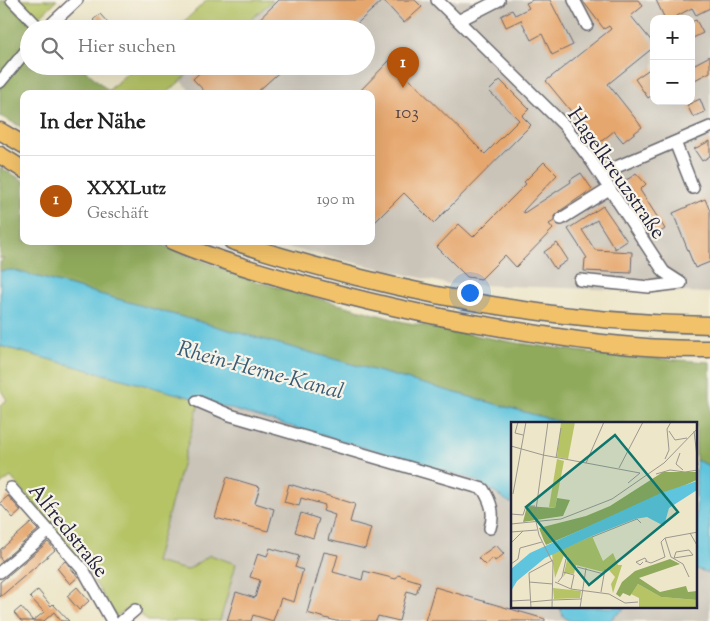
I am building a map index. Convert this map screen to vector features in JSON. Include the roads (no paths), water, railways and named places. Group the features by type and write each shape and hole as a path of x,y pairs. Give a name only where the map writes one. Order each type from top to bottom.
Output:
{"highway":[{"path":"0,131 20,144"},
{"path":"0,155 20,168"},
{"path":"183,245 251,269 311,287 446,318 606,344 710,349"},
{"path":"243,245 333,271 443,297 577,317 632,322 710,325"}],"street":[{"path":"12,0 31,20"},
{"path":"56,20 77,0"},
{"name":"Hagelkreuzstraße","path":"437,0 558,119 600,174 664,272 681,283 649,287 580,280"},
{"path":"458,21 499,0"},
{"path":"574,0 587,24"},
{"path":"0,82 20,58"},
{"path":"600,174 710,127"},
{"path":"675,142 693,188"},
{"path":"561,219 609,189"},
{"path":"197,401 230,415 483,489 491,502 493,518 490,528"},
{"name":"Alfredstraße","path":"11,488 84,571 112,621"},
{"path":"0,572 48,531"},
{"path":"122,621 135,610"}],"water":[{"name":"Rhein-Herne-Kanal","path":"13,270 560,422 511,422 511,503 475,480 200,400 0,346 0,271"},
{"path":"698,461 710,466 710,573 698,570"},
{"path":"560,608 625,608 609,621 570,621 563,616"}],"place":[{"name":"XXXLutz","path":"403,88"}]}
